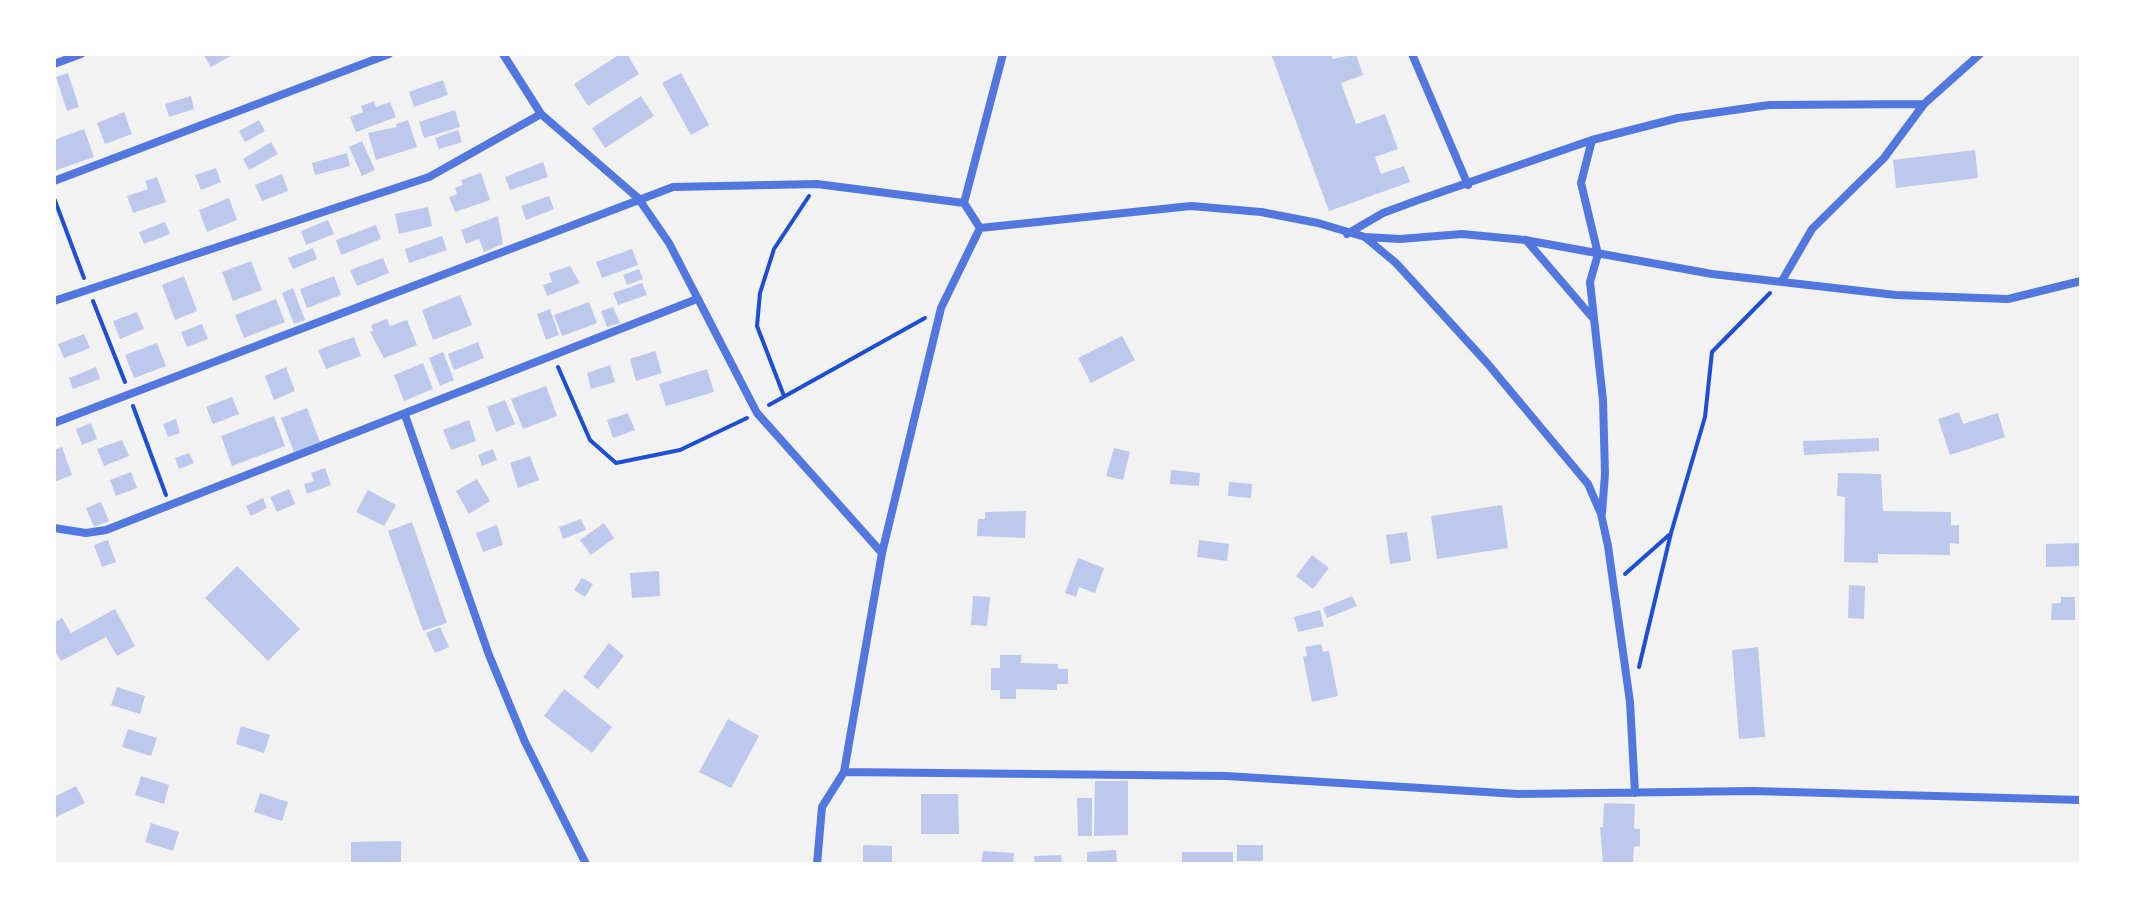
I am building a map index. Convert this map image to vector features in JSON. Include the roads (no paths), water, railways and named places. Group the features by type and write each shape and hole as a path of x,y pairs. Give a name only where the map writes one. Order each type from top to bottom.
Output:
{"street":[{"path":"54,64 81,54"},
{"path":"54,181 389,54"},
{"path":"503,54 541,114 638,198 669,243 757,413 882,553"},
{"path":"980,228 964,203 1003,54"},
{"path":"1412,54 1468,185"},
{"path":"1783,279 1812,229 1884,158 1924,104 1980,54"},
{"path":"1347,234 1383,213 1592,140 1678,118 1769,105 1924,104"},
{"path":"54,301 429,177 541,114"},
{"path":"1592,140 1581,183 1598,254 1590,282 1604,412 1605,474 1601,514"},
{"path":"54,423 638,198 686,186 817,184 964,203"},
{"path":"980,228 1191,206 1261,212 1318,223 1365,237 1400,239 1462,234 1525,240 1712,274 1783,279 1896,295 2008,299 2081,281"},
{"path":"817,864 822,807 844,772 882,553 941,308 980,228"},
{"path":"1365,237 1422,290 1569,457 1588,484 1601,514 1613,585 1630,702 1635,793"},
{"path":"1525,240 1592,317"},
{"path":"54,528 86,533 106,530 697,299"},
{"path":"405,415 489,655 525,742 586,864"},
{"path":"844,772 1226,776 1518,794 1753,791 2081,800"}]}
